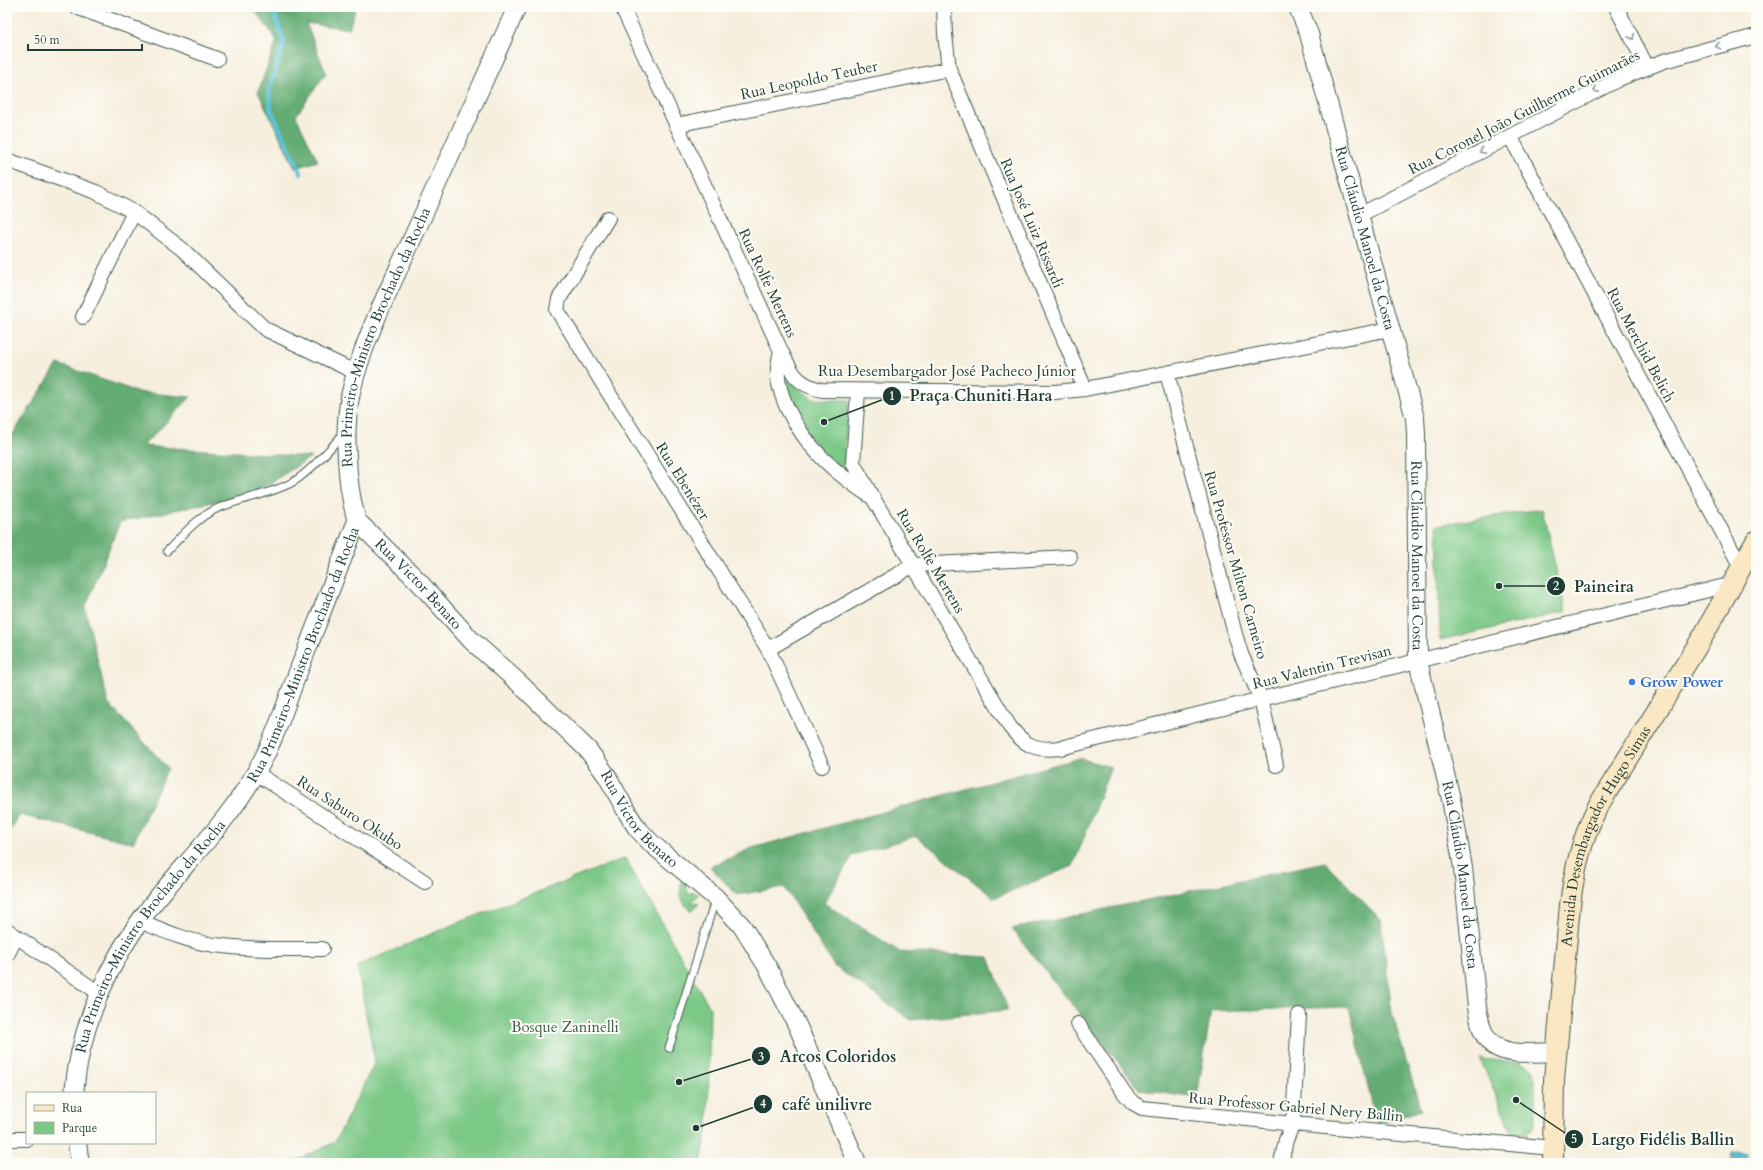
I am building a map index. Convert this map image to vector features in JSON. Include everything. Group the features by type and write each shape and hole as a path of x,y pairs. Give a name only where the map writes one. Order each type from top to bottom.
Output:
{"main road":[{"name":"Avenida Desembargador Hugo Simas","path":"1553,1156 1553,1099 1573,876 1587,829 1598,806 1698,645 1756,541"}],"street":[{"path":"76,7 218,59"},
{"name":"Rua Primeiro-Ministro Brochado da Rocha","path":"74,1092 76,1073 83,1042 99,993 116,960 140,921 224,820 256,773 280,721 357,521 349,490 347,429 348,411 356,373 380,310 517,7"},
{"name":"Rua Rolfe Mertens","path":"622,7 781,351 778,377 779,386 782,396 798,428 823,460 838,474 873,498 1010,727 1025,742 1034,747"},
{"name":"Rua José Luiz Rissardi","path":"944,7 949,69 1085,389"},
{"name":"Rua Cláudio Manoel da Costa","path":"1298,7 1308,34 1411,402 1416,433 1418,661 1451,799 1457,833 1464,875 1477,1007 1481,1025 1487,1040 1497,1049 1508,1052 1557,1052"},
{"path":"1616,7 1647,67"},
{"name":"Rua Coronel João Guilherme Guimarães","path":"1358,216 1604,87 1647,67 1756,36"},
{"name":"Rua Leopoldo Teuber","path":"676,125 949,69"},
{"name":"Rua Merchid Belich","path":"1510,136 1737,577"},
{"path":"7,160 96,192 134,212 182,249 265,329 356,373"},
{"path":"83,317 134,212"},
{"name":"Rua Ebenézer","path":"608,218 559,299 557,310 768,649 822,766"},
{"name":"Rua Desembargador José Pacheco Júnior","path":"781,351 791,372 806,385 822,390 1055,392 1085,389 1390,329"},
{"name":"Rua Professor Milton Carneiro","path":"1167,373 1235,634 1241,654 1261,699 1276,765"},
{"path":"858,391 853,464 873,498"},
{"name":"Rua Victor Benato","path":"357,521 418,581 471,640 519,683 588,750 607,776 637,828 652,844 716,898 742,926 768,968 812,1057 857,1163"},
{"path":"768,649 914,565 1070,556"},
{"name":"Rua Valentin Trevisan","path":"1034,747 1048,749 1060,748 1418,661 1737,577"},
{"name":"Rua Saburo Okubo","path":"256,773 425,882"},
{"path":"140,921 184,938 214,945 269,949 322,949"},
{"path":"7,955 12,934 99,993"},
{"path":"1281,1163 1286,1140 1293,1124 1299,1015"},
{"name":"Rua Professor Gabriel Nery Ballin","path":"1078,1024 1126,1094 1133,1103 1142,1108 1293,1124 1553,1156"},
{"path":"7,1139 26,1139"},
{"path":"77,1144 80,1163"}],"lane":[{"path":"166,551 201,517 220,507 293,482 322,458 347,429"},
{"path":"669,1048 716,898"}],"green space":[{"path":"252,7 356,7 349,29 306,23 326,73 296,116 318,161 295,168 258,92 277,40"},
{"path":"58,364 138,392 191,397 143,446 311,457 255,493 120,522 85,608 108,703 168,768 133,843 20,815 7,835 7,443"},
{"path":"787,379 813,399 849,400 844,457 845,466 850,478 820,450 809,436 797,416 788,396 786,387"},
{"path":"1542,509 1566,612 1440,640 1437,525"},
{"path":"1079,758 1111,767 1073,866 994,898 916,836 853,855 824,903 900,952 989,957 1008,1010 911,1020 834,966 784,887 737,895 710,867 752,848"},
{"name":"Bosque Zaninelli","path":"625,858 710,1008 708,1128 701,1163 291,1163 335,1142 375,1062 357,966 445,928"},
{"path":"1325,862 1381,920 1392,1013 1421,1110 1377,1125 1349,1007 1211,1011 1197,1098 1140,1090 1012,929"},
{"path":"684,874 688,894 693,892 699,894 691,903 697,902 699,904 691,911 682,899 680,889"},
{"path":"1480,1059 1520,1062 1533,1069 1535,1075 1535,1124 1533,1130 1527,1133 1512,1133"}],"water":[{"path":"1732,1152 1747,1153 1746,1162 1731,1160"}],"waterway":[{"path":"272,7 284,43 269,90 271,111 301,173"}],"place":[{"name":"Praça Chuniti Hara","path":"824,422"},
{"name":"Paineira","path":"1499,586"},
{"name":"Grow Power","path":"1632,682"},
{"name":"Arcos Coloridos","path":"679,1082"},
{"name":"Largo Fidélis Ballin","path":"1516,1100"},
{"name":"café unilivre","path":"696,1128"}]}
